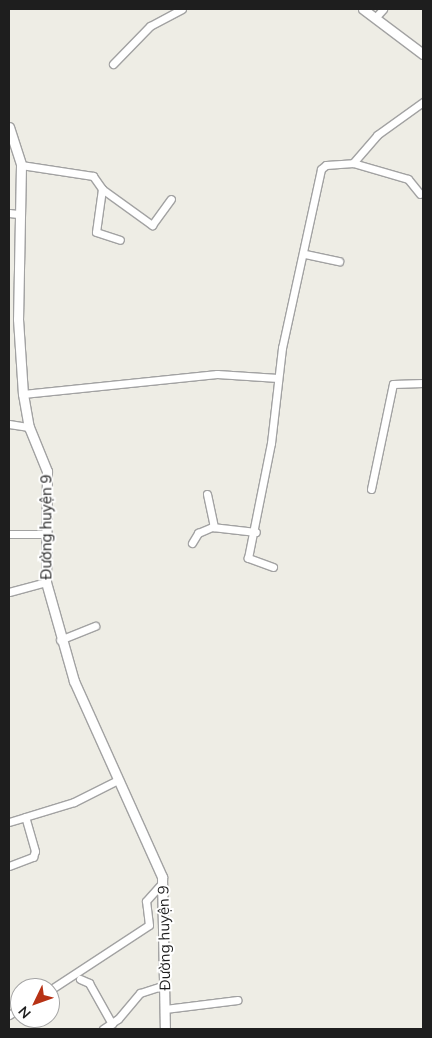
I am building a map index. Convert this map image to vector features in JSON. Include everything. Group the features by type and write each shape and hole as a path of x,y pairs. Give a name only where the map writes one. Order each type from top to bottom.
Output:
{"street":[{"path":"112,64 150,26 182,9"},
{"path":"363,9 423,54"},
{"path":"375,18 383,9"},
{"path":"353,163 377,135 423,102"},
{"name":"Đường huyện 9","path":"9,128 21,165 13,213 23,394 29,427 46,461 46,582 60,640 116,781 145,834 163,882 165,1029"},
{"path":"273,567 248,559 256,532 290,305 305,254 322,169 326,165 353,163 408,178 420,194"},
{"path":"21,165 91,175 102,189 152,225 170,199"},
{"path":"102,189 96,232 120,240"},
{"path":"305,254 339,261"},
{"path":"23,394 217,374 278,378"},
{"path":"371,489 392,386 423,383"},
{"path":"9,424 29,427"},
{"path":"207,494 214,527"},
{"path":"192,543 198,533 214,527 256,532"},
{"path":"9,534 46,534"},
{"path":"9,592 46,582"},
{"path":"60,640 95,626"},
{"path":"9,822 74,802 116,781"},
{"path":"9,866 33,857 35,852 25,817"},
{"path":"60,983 149,925 146,902 163,882"},
{"path":"80,979 90,983 112,1024"},
{"path":"103,1029 112,1024 140,993 165,984"},
{"path":"165,1009 237,1000"}]}
